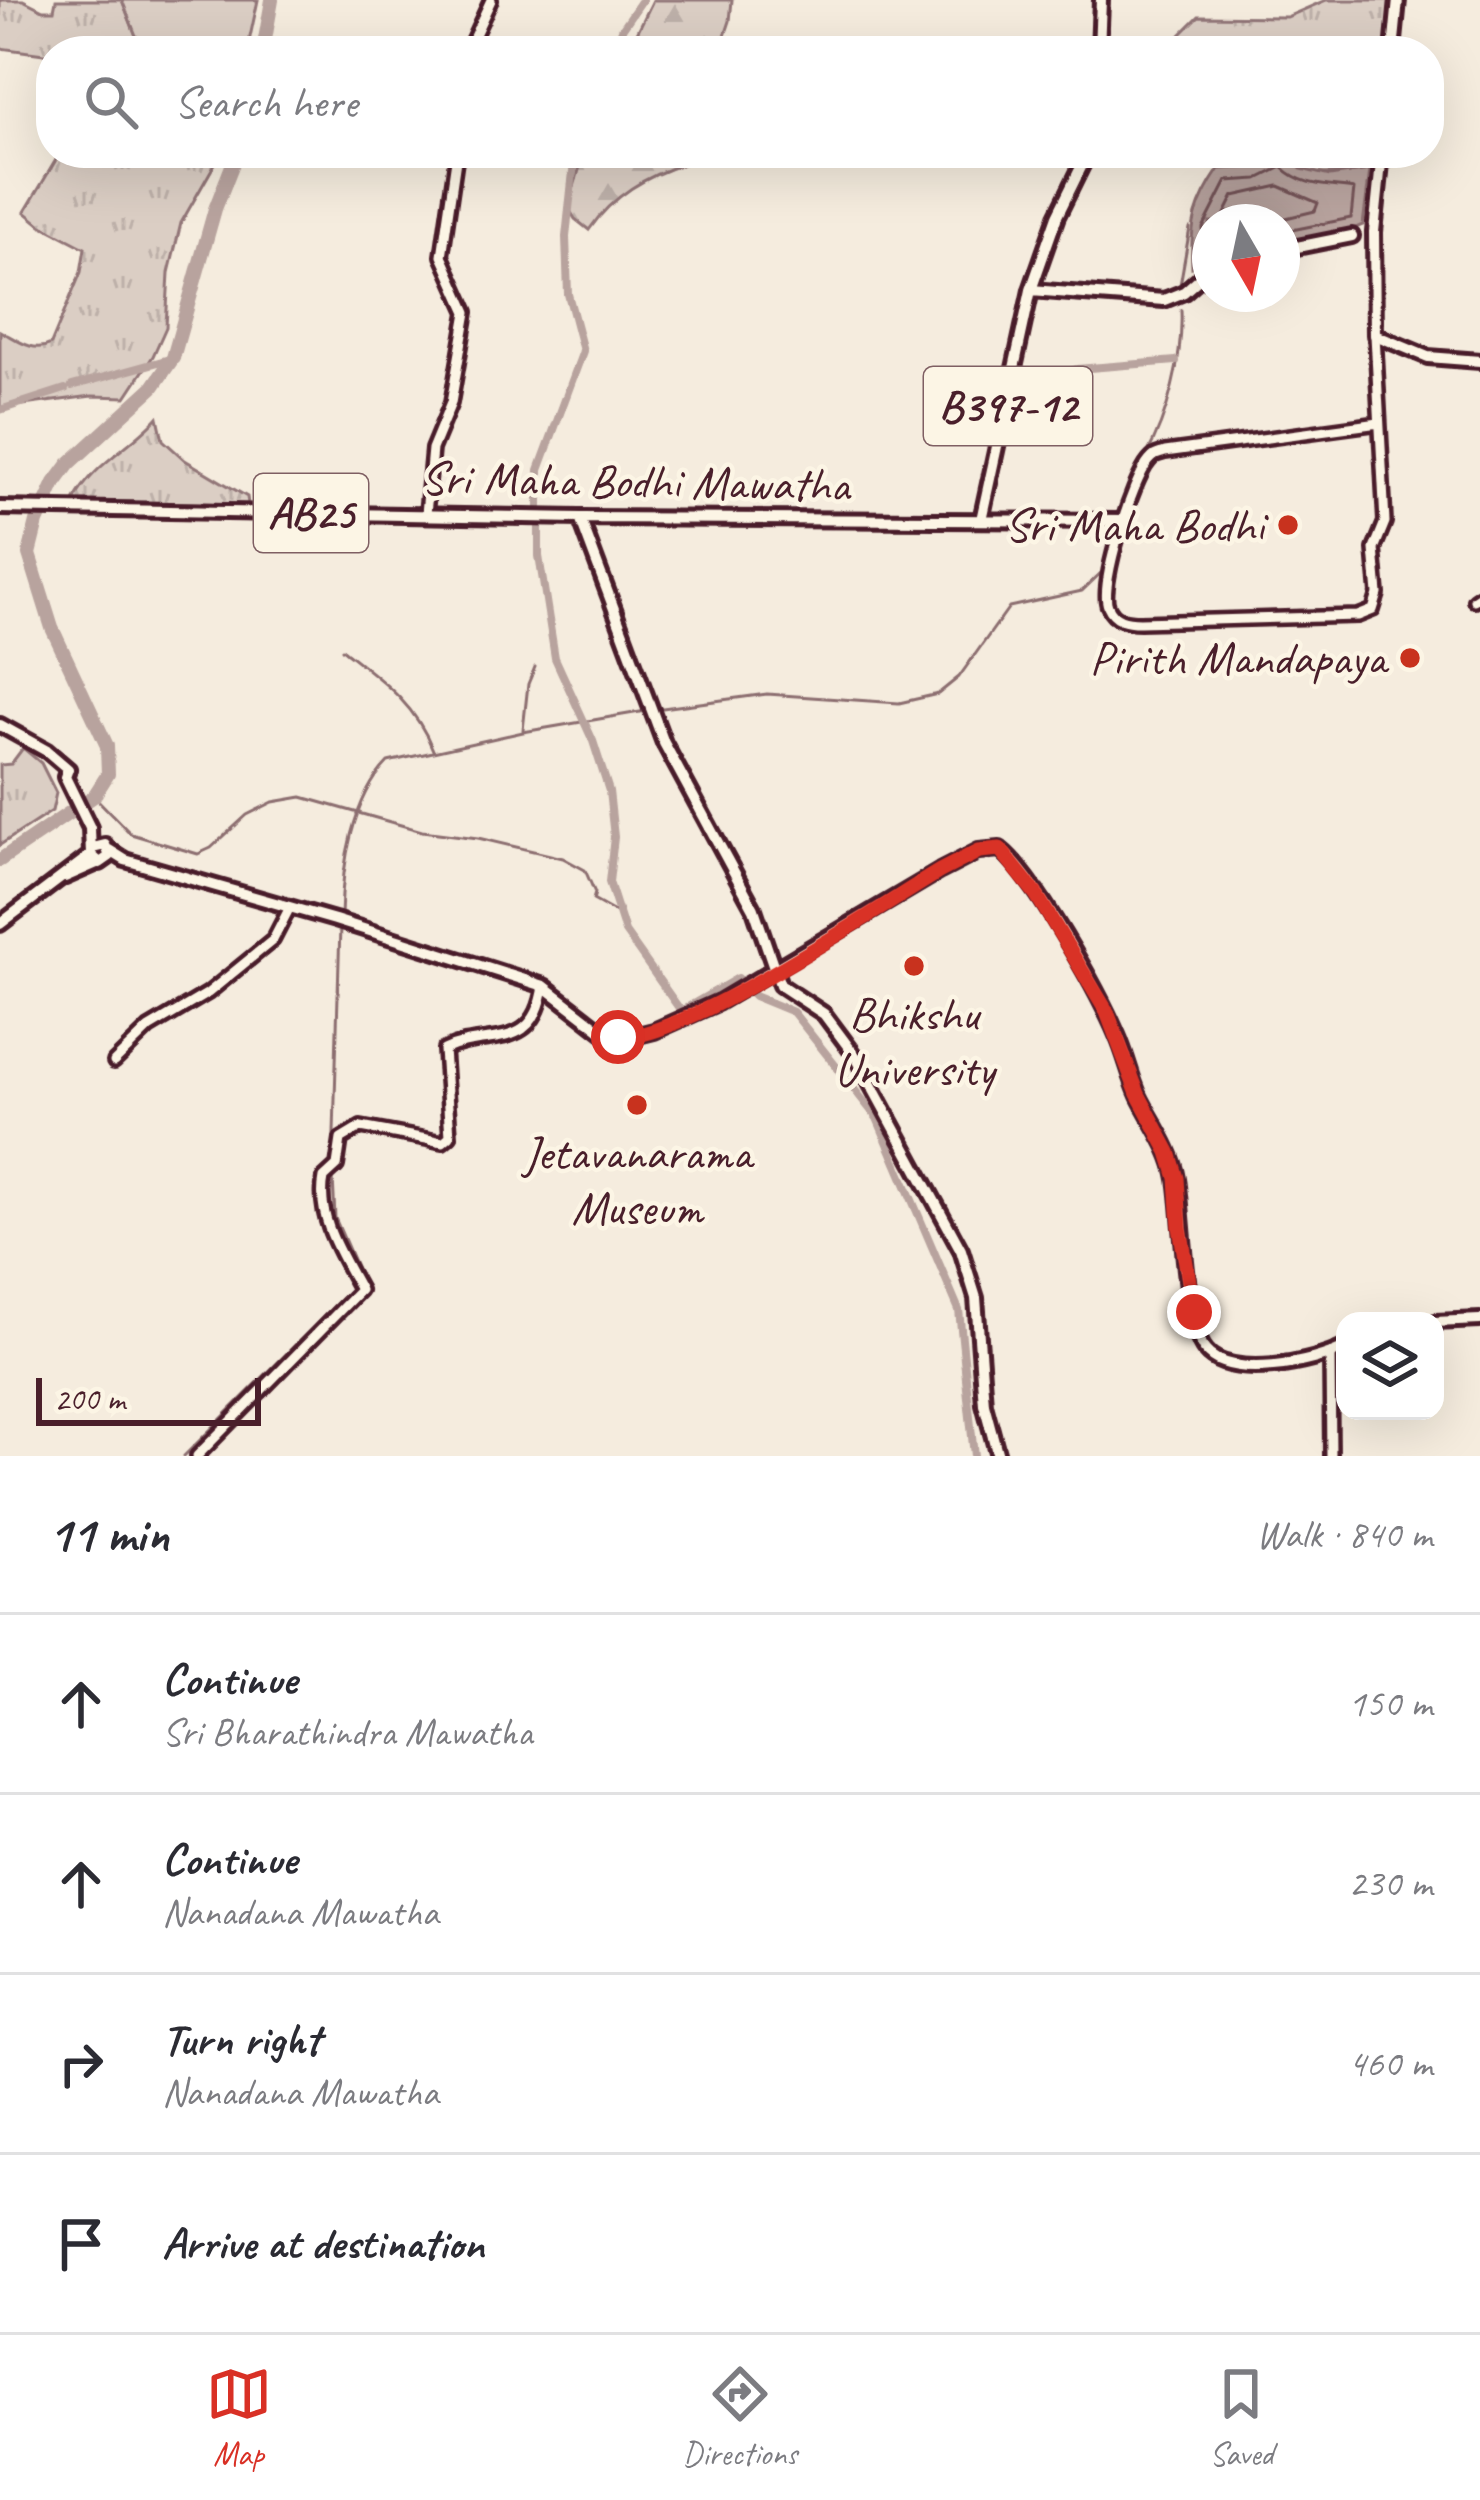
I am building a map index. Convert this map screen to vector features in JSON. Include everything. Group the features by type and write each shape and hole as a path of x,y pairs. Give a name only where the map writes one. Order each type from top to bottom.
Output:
{"main road":[{"path":"1100,36 1101,0"},
{"path":"1394,36 1398,0"},
{"name":"B397-12","path":"981,520 1030,290 1081,168"},
{"path":"1380,168 1374,232 1375,335 1428,357 1480,361"},
{"path":"1300,246 1352,236"},
{"path":"1030,290 1152,300 1180,294 1192,284"},
{"name":"Sri Maha Bodhi Mawatha","path":"1,508 1124,521"},
{"path":"580,518 654,719 754,910 770,972 784,990 824,1014 856,1057 961,1250 976,1298 984,1404 998,1456"},
{"path":"0,725 68,769 65,777 100,854"},
{"path":"0,924 100,854 349,924 544,986 606,1034 626,1038 673,1024 741,989 954,864 988,848 1004,851 1044,906 1107,1012 1138,1094 1169,1152 1202,1348 1217,1360 1253,1366 1283,1365 1336,1352"},
{"path":"1444,1322 1480,1320"}],"street":[{"path":"474,36 491,0"},
{"path":"426,514 432,449 451,403 467,312 442,256 455,168"},
{"path":"1375,335 1385,522 1374,549 1378,601 1364,615 1126,622 1109,608 1106,592 1124,521 1142,471 1157,454 1379,428"},
{"path":"113,1062 149,1028 208,993 273,940 289,909"},
{"path":"197,1456 360,1290 323,1208 324,1178 337,1166 341,1138 362,1126 443,1142 450,1136 444,1050 507,1038 528,1026 544,986"},
{"path":"1330,1355 1331,1456"}],"green space":[{"path":"0,0 23,0 54,10 56,0 122,0 136,36 36,36 36,53 0,48"},
{"path":"122,0 258,0 250,36 136,36"},
{"path":"653,0 732,0 725,36 635,36"},
{"path":"1326,0 1392,0 1388,36 1180,35 1199,16 1287,17"},
{"path":"51,168 212,168 181,223 169,273 166,327 126,397 92,396 0,408 0,331 31,346 51,344 81,272 85,248 25,212"},
{"path":"580,168 673,168 620,197 589,230 568,207"},
{"path":"1303,168 1370,168 1329,174"},
{"path":"158,417 163,440 185,460 247,497 248,504 74,501 101,467"},
{"path":"23,748 41,763 56,793 52,811 0,845 0,765 11,764"}],"water":[{"path":"1300,168 1330,176 1370,170 1363,225 1300,241 1300,204 1200,204 1219,169"}],"waterway":[{"path":"266,36 272,0"},
{"path":"619,36 642,0"},
{"path":"0,860 94,796 108,774 107,746 52,628 29,554 55,483 69,464 153,387 173,358 231,168"},
{"path":"573,168 566,237 568,294 583,351 539,470 539,556 555,658 593,741 609,791 614,837 609,882 625,932 681,1011 738,978 754,996 793,1012 877,1118 959,1310 974,1456"},
{"path":"1179,291 1190,228"},
{"path":"1145,458 1172,386 1181,310"},
{"path":"72,386 173,358"},
{"path":"1024,379 1033,381 1077,369 1176,361"},
{"path":"0,410 65,389"},
{"path":"1118,518 1130,488"},
{"path":"655,709 767,694 899,703 938,694 959,677 1009,607 1082,591 1106,568"},
{"path":"342,649 406,705 433,750"},
{"path":"523,730 528,684 535,667"},
{"path":"341,916 347,855 358,814 388,762 646,711"},
{"path":"94,796 131,834 198,854 247,815 273,802 302,797 422,831 478,838 563,858 585,870 595,893 593,900 620,915"},
{"path":"333,1168 340,926"},
{"path":"333,1177 335,1218 362,1280"},
{"path":"184,1456 354,1286"}],"place":[{"name":"Sri Maha Bodhi","path":"1288,525"},
{"name":"Pirith Mandapaya","path":"1410,658"},
{"name":"Bhikshu University","path":"914,966"},
{"name":"Jetavanarama Museum","path":"637,1105"}],"route":[{"path":"618,1037 644,1035 704,1010 940,871 979,851 1000,849 1036,894 1107,1012 1138,1094 1169,1152 1177,1178 1194,1312"}]}
